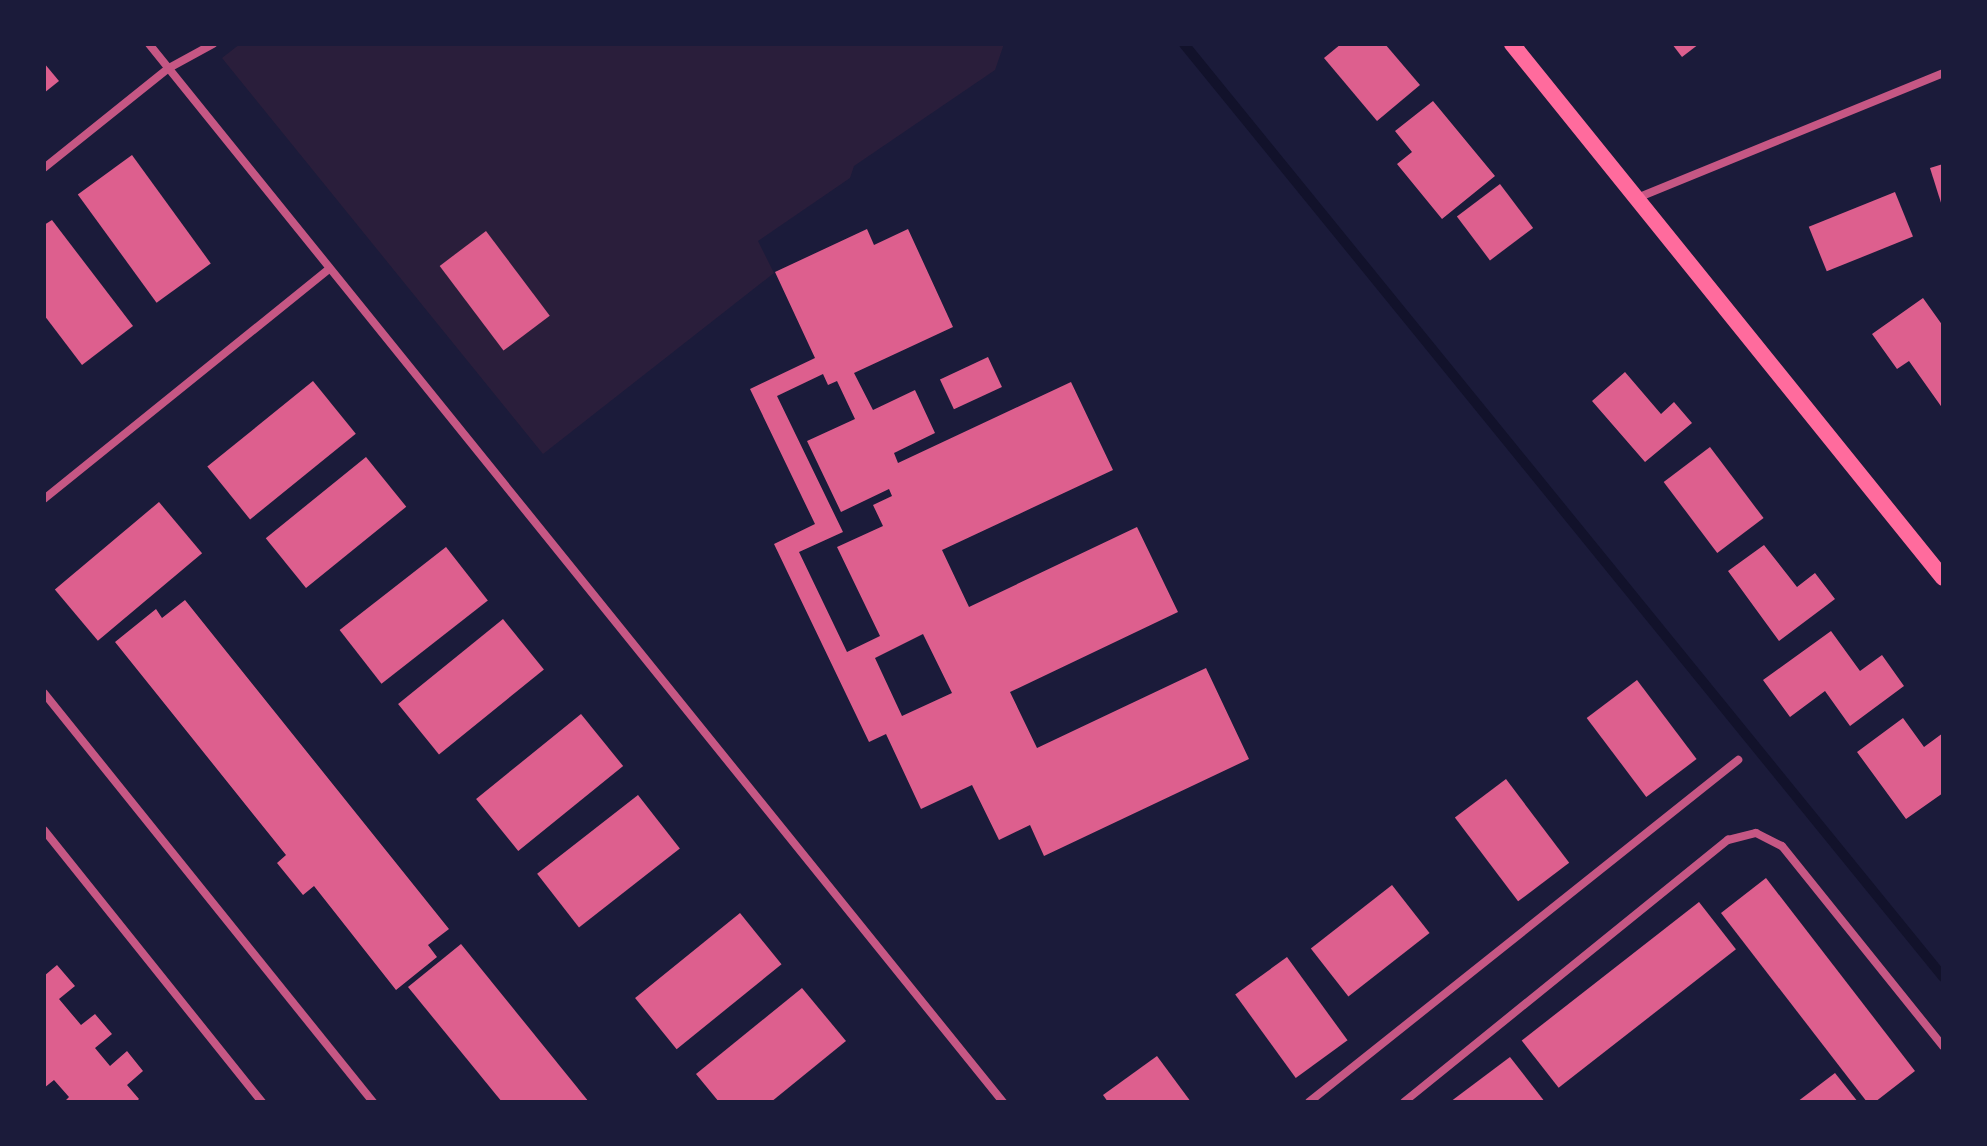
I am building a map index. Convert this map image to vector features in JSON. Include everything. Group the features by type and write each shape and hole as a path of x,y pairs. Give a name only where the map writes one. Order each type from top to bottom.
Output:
{"main road":[{"path":"1512,44 1943,578"}],"street":[{"path":"149,44 1003,1102"},
{"path":"44,168 169,68 213,44"},
{"path":"1636,198 1943,73"},
{"path":"44,499 329,269"},
{"path":"44,693 373,1102"},
{"path":"1309,1102 1738,760"},
{"path":"44,830 262,1102"},
{"path":"1404,1102 1728,840 1756,833 1782,846 1943,1046"}],"shaded area":[{"path":"240,44 1004,44 995,70 854,166 850,178 758,241 774,273 543,454 222,58"}],"building":[{"path":"1341,44 1385,44 1420,85 1377,121 1324,58"},
{"path":"1672,44 1699,44 1682,57"},
{"path":"44,63 59,81 44,93"},
{"path":"1433,101 1495,176 1442,219 1397,164 1412,152 1395,131"},
{"path":"132,155 211,263 157,303 78,194"},
{"path":"1943,164 1943,206 1942,206 1930,168"},
{"path":"1500,184 1533,228 1490,260 1457,216"},
{"path":"1895,192 1913,237 1827,271 1809,227"},
{"path":"52,220 133,326 82,365 44,315 44,225"},
{"path":"867,229 874,245 908,229 953,327 854,373 873,410 915,390 935,433 894,453 898,463 1071,382 1113,470 942,550 969,607 1137,527 1178,612 1010,692 1037,748 1206,668 1249,759 1044,856 1030,825 999,840 972,785 921,809 886,734 869,742 774,544 815,524 750,389 815,358 775,272","holes":["823,374 828,385 837,381 855,419 807,441 841,512 889,489 892,496 873,505 883,526 837,547 880,636 847,652 799,552 843,532 777,396","923,634 952,693 902,716 875,658"]},
{"path":"486,231 550,316 503,351 440,266"},
{"path":"1923,298 1943,326 1943,409 1909,361 1897,369 1872,334"},
{"path":"988,357 1002,387 954,409 940,379"},
{"path":"1625,372 1661,414 1674,402 1692,423 1645,462 1592,401"},
{"path":"313,381 356,434 250,519 207,467"},
{"path":"1710,447 1764,518 1717,553 1664,482"},
{"path":"366,457 406,507 306,588 266,538"},
{"path":"159,502 202,553 98,641 55,589"},
{"path":"1764,545 1797,587 1815,573 1835,599 1779,641 1728,571"},
{"path":"446,547 488,601 381,684 340,630"},
{"path":"185,600 449,929 428,945 437,957 396,990 314,886 303,895 277,863 286,855 115,642 156,609 162,618"},
{"path":"503,619 544,670 439,754 398,704"},
{"path":"1831,631 1860,671 1882,655 1904,686 1850,726 1825,691 1790,717 1763,680"},
{"path":"1637,680 1697,759 1646,797 1587,718"},
{"path":"581,714 623,766 518,851 476,799"},
{"path":"1903,718 1924,747 1943,733 1943,793 1906,819 1857,752"},
{"path":"1506,779 1569,863 1518,901 1455,818"},
{"path":"638,795 680,849 579,927 537,874"},
{"path":"1766,878 1915,1071 1875,1102 1867,1102 1721,913"},
{"path":"1392,885 1430,933 1348,996 1311,948"},
{"path":"1699,902 1736,949 1559,1088 1522,1041"},
{"path":"740,913 782,964 677,1049 635,998"},
{"path":"461,944 589,1102 502,1102 408,987"},
{"path":"1287,957 1348,1040 1296,1078 1235,995"},
{"path":"57,965 75,986 59,999 81,1025 95,1014 112,1034 95,1048 110,1066 127,1051 143,1071 127,1085 139,1099 136,1102 64,1102 69,1097 54,1080 44,1088 44,976"},
{"path":"802,988 846,1041 771,1102 719,1102 696,1074"},
{"path":"1157,1056 1191,1102 1108,1102 1103,1095"},
{"path":"1510,1057 1545,1102 1450,1102"},
{"path":"1835,1073 1858,1102 1797,1102"}],"waterway":[{"path":"1184,44 1943,977"}]}
